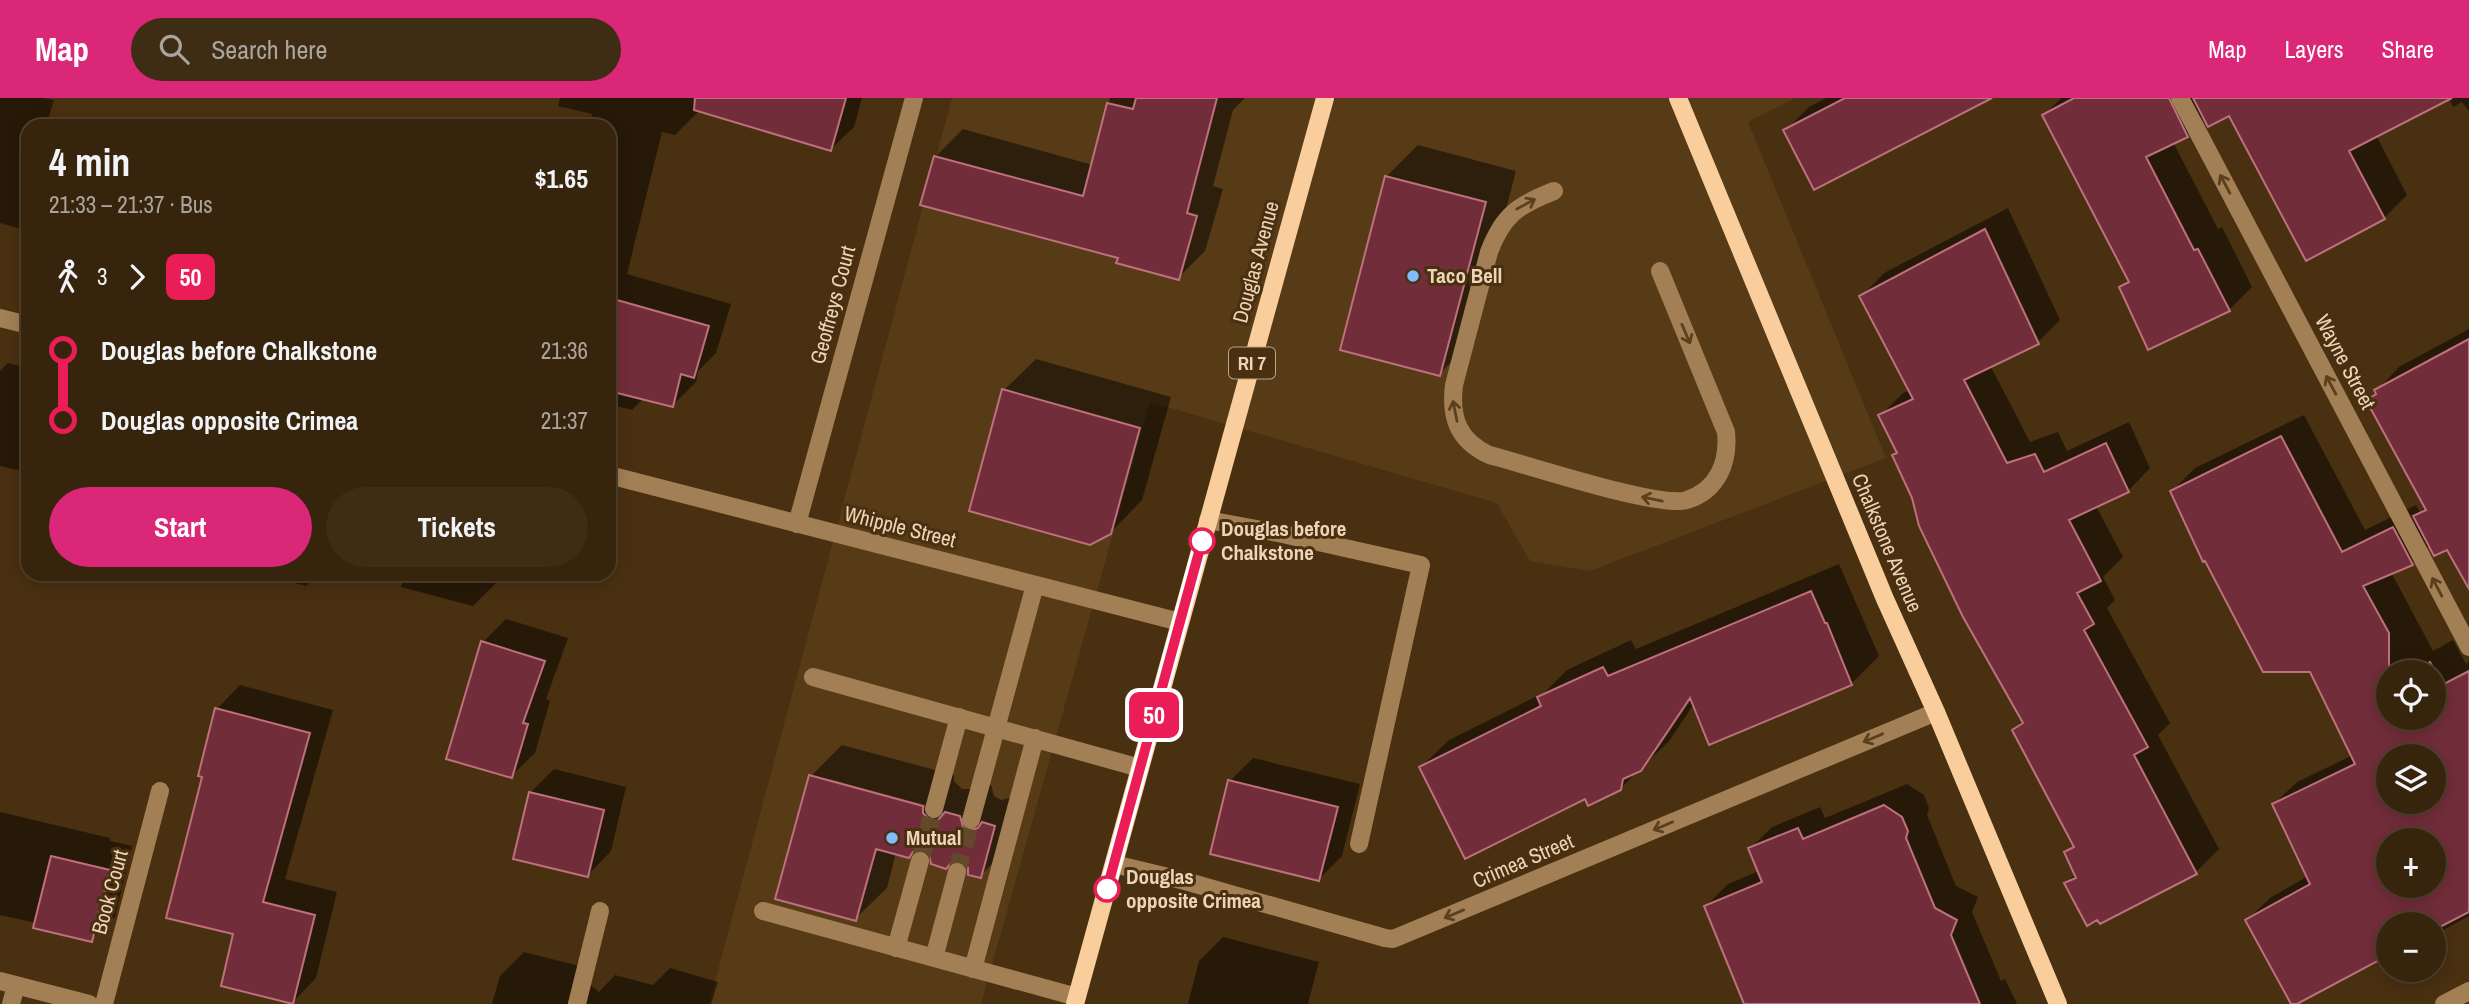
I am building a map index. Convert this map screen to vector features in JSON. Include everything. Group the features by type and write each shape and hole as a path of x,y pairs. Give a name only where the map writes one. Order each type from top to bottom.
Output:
{"main road":[{"name":"Douglas Avenue","path":"1076,1001 1325,98"},
{"name":"Chalkstone Avenue","path":"1678,98 1885,599 1936,712 2058,1004"}],"street":[{"name":"Geoffreys Court","path":"797,524 914,98"},
{"name":"Wayne Street","path":"2180,98 2469,647"},
{"path":"1554,191 1526,202 1512,212 1495,236 1489,252 1452,398 1458,427 1476,448 1489,454 1656,500 1686,500 1702,493 1713,484 1726,459 1726,432 1660,271"},
{"path":"0,318 21,324"},
{"name":"Whipple Street","path":"616,477 1180,622"},
{"path":"1208,520 1421,565 1359,844"},
{"path":"971,820 1035,585"},
{"path":"813,677 1140,768"},
{"name":"Crimea Street","path":"1114,864 1393,939 1936,712"},
{"path":"934,809 959,717"},
{"path":"973,969 1035,738"},
{"name":"Book Court","path":"104,1004 160,791"},
{"path":"896,948 920,861"},
{"path":"934,958 957,872"},
{"path":"576,1004 600,911"},
{"path":"763,911 973,969 1076,1001"},
{"path":"11,1004 8,983 89,1004"},
{"path":"2444,1004 2469,991"}],"shaded area":[{"path":"952,98 1795,98 1748,122 1886,458 1590,571 1530,561 1497,503 1150,402 981,1004 709,1004"}],"building":[{"path":"695,98 846,98 831,151 694,110"},
{"path":"1136,98 1217,98 1187,213 1197,216 1179,280 1116,263 1118,258 920,205 934,156 1083,196 1107,103 1133,109"},
{"path":"1845,98 1992,98 1814,190 1783,130"},
{"path":"2074,98 2169,98 2188,137 2146,157 2194,250 2198,249 2230,311 2148,350 2119,287 2129,282 2042,115"},
{"path":"2193,98 2452,98 2349,151 2385,219 2306,261 2229,116 2208,127"},
{"name":"Taco Bell","path":"1385,176 1486,202 1440,376 1340,350"},
{"path":"1985,229 2039,344 1964,380 2007,463 2035,454 2044,472 2106,443 2129,492 2069,520 2101,581 2077,593 2094,624 2084,630 2148,747 2134,755 2197,874 2100,924 2097,920 2087,926 2064,883 2076,878 2064,852 2074,847 2012,730 2023,723 1963,617 1919,526 1912,498 1892,455 1897,453 1878,415 1913,399 1859,296"},
{"path":"617,300 709,326 694,378 681,374 673,407 616,393"},
{"path":"2469,339 2469,589 2447,550 2434,556 2413,516 2426,510 2366,400 2376,394 2374,390"},
{"path":"1002,389 1140,428 1111,534 1090,545 969,511"},
{"path":"2281,436 2342,552 2393,527 2413,565 2363,586 2389,633 2389,660 2376,660 2376,730 2446,730 2446,683 2469,671 2469,912 2446,924 2446,912 2376,912 2376,962 2297,1004 2291,1004 2245,920 2310,884 2272,804 2355,764 2310,672 2263,672 2205,561 2203,562 2170,491"},
{"path":"1811,591 1852,685 1709,745 1690,698 1641,771 1623,779 1621,790 1588,806 1585,799 1465,859 1419,767 1541,706 1537,697 1603,667 1608,676"},
{"path":"481,641 545,661 523,723 528,724 512,778 446,759"},
{"path":"215,708 310,733 263,902 315,915 293,1004 221,986 233,934 166,918 202,777 198,776"},
{"name":"Mutual","path":"809,775 923,806 923,813 930,820 938,820 945,812 960,816 963,827 969,831 978,828 982,822 995,826 981,878 968,875 968,868 961,861 953,861 946,869 931,864 929,854 922,850 913,852 909,858 876,849 856,921 775,899"},
{"path":"1228,780 1338,807 1319,881 1210,854"},
{"path":"529,792 604,810 588,877 513,859"},
{"path":"1884,805 1902,817 1908,831 1906,838 1935,908 1957,920 1951,935 1980,1004 1744,1004 1704,906 1762,882 1748,848 1798,828 1803,839"},
{"path":"51,856 110,870 92,942 33,928"}],"tunnel":[{"path":"920,861 934,809"},
{"path":"957,872 971,820"}],"bus line":[{"name":"50","path":"1107,889 1202,541"}],"place":[{"name":"Taco Bell","path":"1413,276"},
{"name":"Douglas before Chalkstone","path":"1202,541"},
{"name":"Mutual","path":"892,838"},
{"name":"Douglas opposite Crimea","path":"1107,889"}]}
